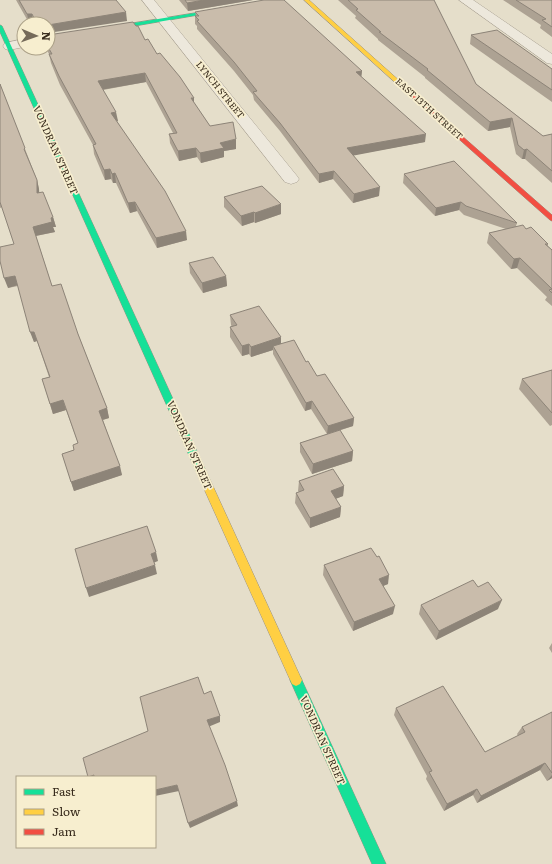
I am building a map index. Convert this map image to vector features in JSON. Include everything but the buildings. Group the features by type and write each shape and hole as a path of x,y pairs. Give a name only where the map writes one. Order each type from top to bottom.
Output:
{"street":[{"name":"LYNCH STREET","path":"148,0 291,179"},
{"path":"56,38 283,0"},
{"name":"EAST 13TH STREET","path":"306,0 552,219"},
{"path":"464,0 552,60"},
{"name":"VONDRAN STREET","path":"0,26 379,864"},
{"path":"9,46 16,45"}],"traffic: fast":[{"path":"56,38 283,0"},
{"path":"0,26 201,471"},
{"path":"296,680 379,864"}],"traffic: slow":[{"path":"306,0 410,93"},
{"path":"201,471 296,680"}],"traffic: jam":[{"path":"410,93 552,219"}]}
